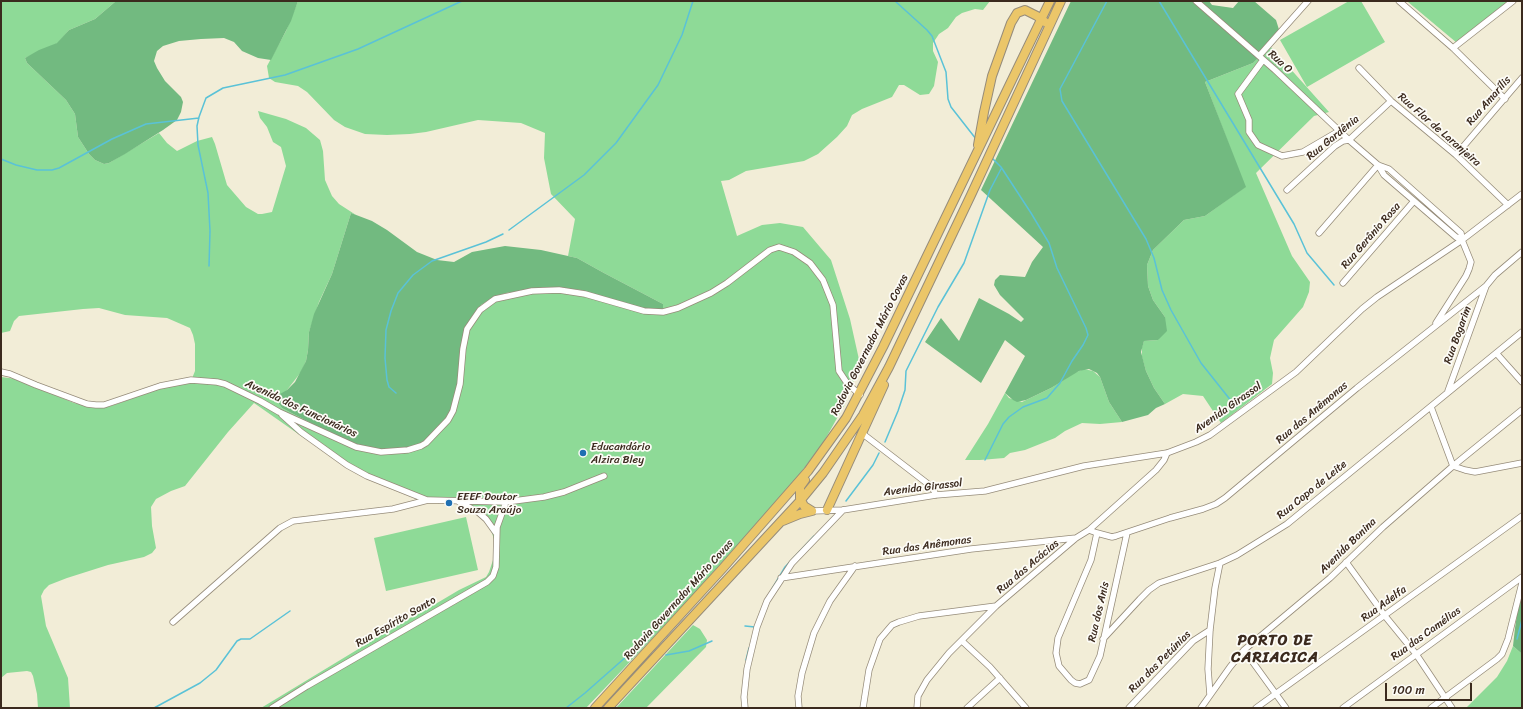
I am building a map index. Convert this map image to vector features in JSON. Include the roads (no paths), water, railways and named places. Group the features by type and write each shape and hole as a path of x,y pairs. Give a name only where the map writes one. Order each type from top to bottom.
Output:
{"highway":[{"name":"Rodovia Governador Mário Covas","path":"595,708 723,568 792,489 820,456 846,418 860,395 1050,1"},
{"name":"Rodovia Governador Mário Covas","path":"608,708 800,501 823,473 863,415 889,367 1061,1"},
{"path":"977,154 988,94 998,58 1015,15 1022,10 1041,18 1044,21 1045,26 1004,111 1002,127"},
{"path":"827,510 885,385 889,367"},
{"path":"812,511 804,506 800,501 800,491 802,485 847,428 848,424 846,418"},
{"path":"780,523 800,514 812,511"}],"street":[{"name":"Rua O","path":"1196,1 1378,165"},
{"path":"1308,1 1261,58 1238,94 1249,120 1249,132 1258,145 1282,156 1303,152 1339,131"},
{"path":"1399,1 1453,48 1504,98"},
{"path":"1453,48 1513,1"},
{"name":"Rua Flor de Laranjeira","path":"1359,68 1391,101 1456,155 1508,205"},
{"name":"Rua Amarílis","path":"1456,155 1522,78"},
{"name":"Rua Gardênia","path":"1287,190 1335,146 1343,141 1349,140 1391,101"},
{"path":"1378,165 1384,175 1456,237 1462,240"},
{"path":"1319,233 1378,165"},
{"path":"1378,165 1388,169 1461,233 1462,240 1471,262 1469,269 1434,327"},
{"name":"Avenida Girassol","path":"812,511 842,510 936,495 985,491 1084,466 1167,453 1196,442 1216,431 1296,372 1362,309 1377,297 1462,240 1522,194"},
{"name":"Rua Gerânio Rosa","path":"1343,283 1414,201"},
{"name":"Avenida dos Funcionários","path":"1,372 10,374 87,404 96,405 104,405 152,388 176,383 200,380 217,382 356,447 381,452 414,449 434,435 454,411 460,384 463,349 467,329 480,310 495,299 532,291 559,290 584,294 644,311 663,312 678,308 710,293 770,250 779,247 794,252 810,263 823,280 833,304 839,371 847,383 860,395"},
{"name":"Rua das Anêmonas","path":"1089,530 1098,534 1112,536 1127,533 1216,504 1357,388 1486,286 1522,252"},
{"name":"Rua Bogarim","path":"1448,392 1486,286"},
{"name":"Rua Copo de Leite","path":"1103,639 1149,590 1160,583 1220,563 1237,555 1287,524 1448,392 1497,354 1522,332"},
{"path":"1497,354 1522,382"},
{"path":"1431,407 1453,466 1475,472 1522,463"},
{"name":"Avenida Bonina","path":"1201,708 1244,650 1330,578 1383,527 1453,466 1522,410"},
{"path":"279,412 301,432 347,465 367,476 428,500"},
{"path":"863,434 932,487 936,495"},
{"name":"Rua das Acácias","path":"917,708 918,696 927,680 949,653 996,606 1076,538 1089,530 1156,470 1164,460 1167,453"},
{"path":"173,622 280,528 287,524 309,519 384,510 428,500 506,502 544,497 564,492 604,476"},
{"path":"457,501 478,512 486,519 496,533"},
{"name":"Rua Espírito Santo","path":"272,708 491,579 496,567 496,533 499,519 506,502"},
{"path":"745,708 744,697 747,669 757,628 767,601 792,563 842,510"},
{"name":"Rua Adelfa","path":"1256,708 1522,516"},
{"name":"Rua dos Anis","path":"1098,534 1091,560 1058,638 1056,653 1059,666 1075,683 1080,684 1089,680 1100,656 1127,533"},
{"name":"Rua das Anêmonas","path":"781,578 971,549 1076,538"},
{"path":"1346,562 1385,616 1416,654 1452,708"},
{"path":"1210,694 1208,670 1210,630 1215,588 1220,563"},
{"path":"798,708 802,673 814,633 830,601 855,566"},
{"name":"Rua das Camélias","path":"1343,708 1522,577"},
{"path":"1431,708 1502,654 1508,639 1522,583"},
{"path":"863,708 869,670 874,653 880,639 892,625 919,616 996,606"},
{"name":"Rua das Petúnias","path":"1130,708 1193,641 1210,630"},
{"path":"962,641 981,657 1026,708"},
{"path":"1244,650 1286,708"},
{"path":"967,708 1000,678"}],"waterway":[{"path":"209,266 210,231 208,193 198,145 197,126 206,98 223,88 285,75 358,49 462,1"},
{"path":"509,230 584,175 616,143 658,85 682,35 693,1"},
{"path":"895,1 932,36 946,72 948,99 951,107 976,139"},
{"path":"1107,1 1060,89 1062,101 1146,239 1154,258 1162,290 1171,310 1201,363 1236,407"},
{"path":"1159,1 1294,224 1307,253 1334,285"},
{"path":"1,159 16,165 37,170 52,170 59,168 112,139 146,124 199,118"},
{"path":"985,460 1003,424 1009,417 1023,407 1047,398 1060,383 1088,335 1057,268 1049,243 1001,167 992,158"},
{"path":"885,442 905,390 906,371 938,307 964,263 990,190 1001,169"},
{"path":"396,393 389,387 385,358 386,330 398,293 413,275 432,261 486,242 503,234"},
{"path":"846,501 873,465 879,453"},
{"path":"772,589 785,567 814,536"},
{"path":"154,708 200,683 216,670 237,641 241,639 250,639 290,611"},
{"path":"1517,639 1522,620"},
{"path":"745,626 755,627"},
{"path":"666,655 689,651 712,641"},
{"path":"746,660 749,648"},
{"path":"566,708 627,656 635,653"}],"place":[{"name":"Educandário Alzira Bley","path":"583,453"},
{"name":"EEEF Doutor Souza Araújo","path":"449,503"}],"district":[{"name":"PORTO DE CARIACICA","path":"1275,650"}]}
